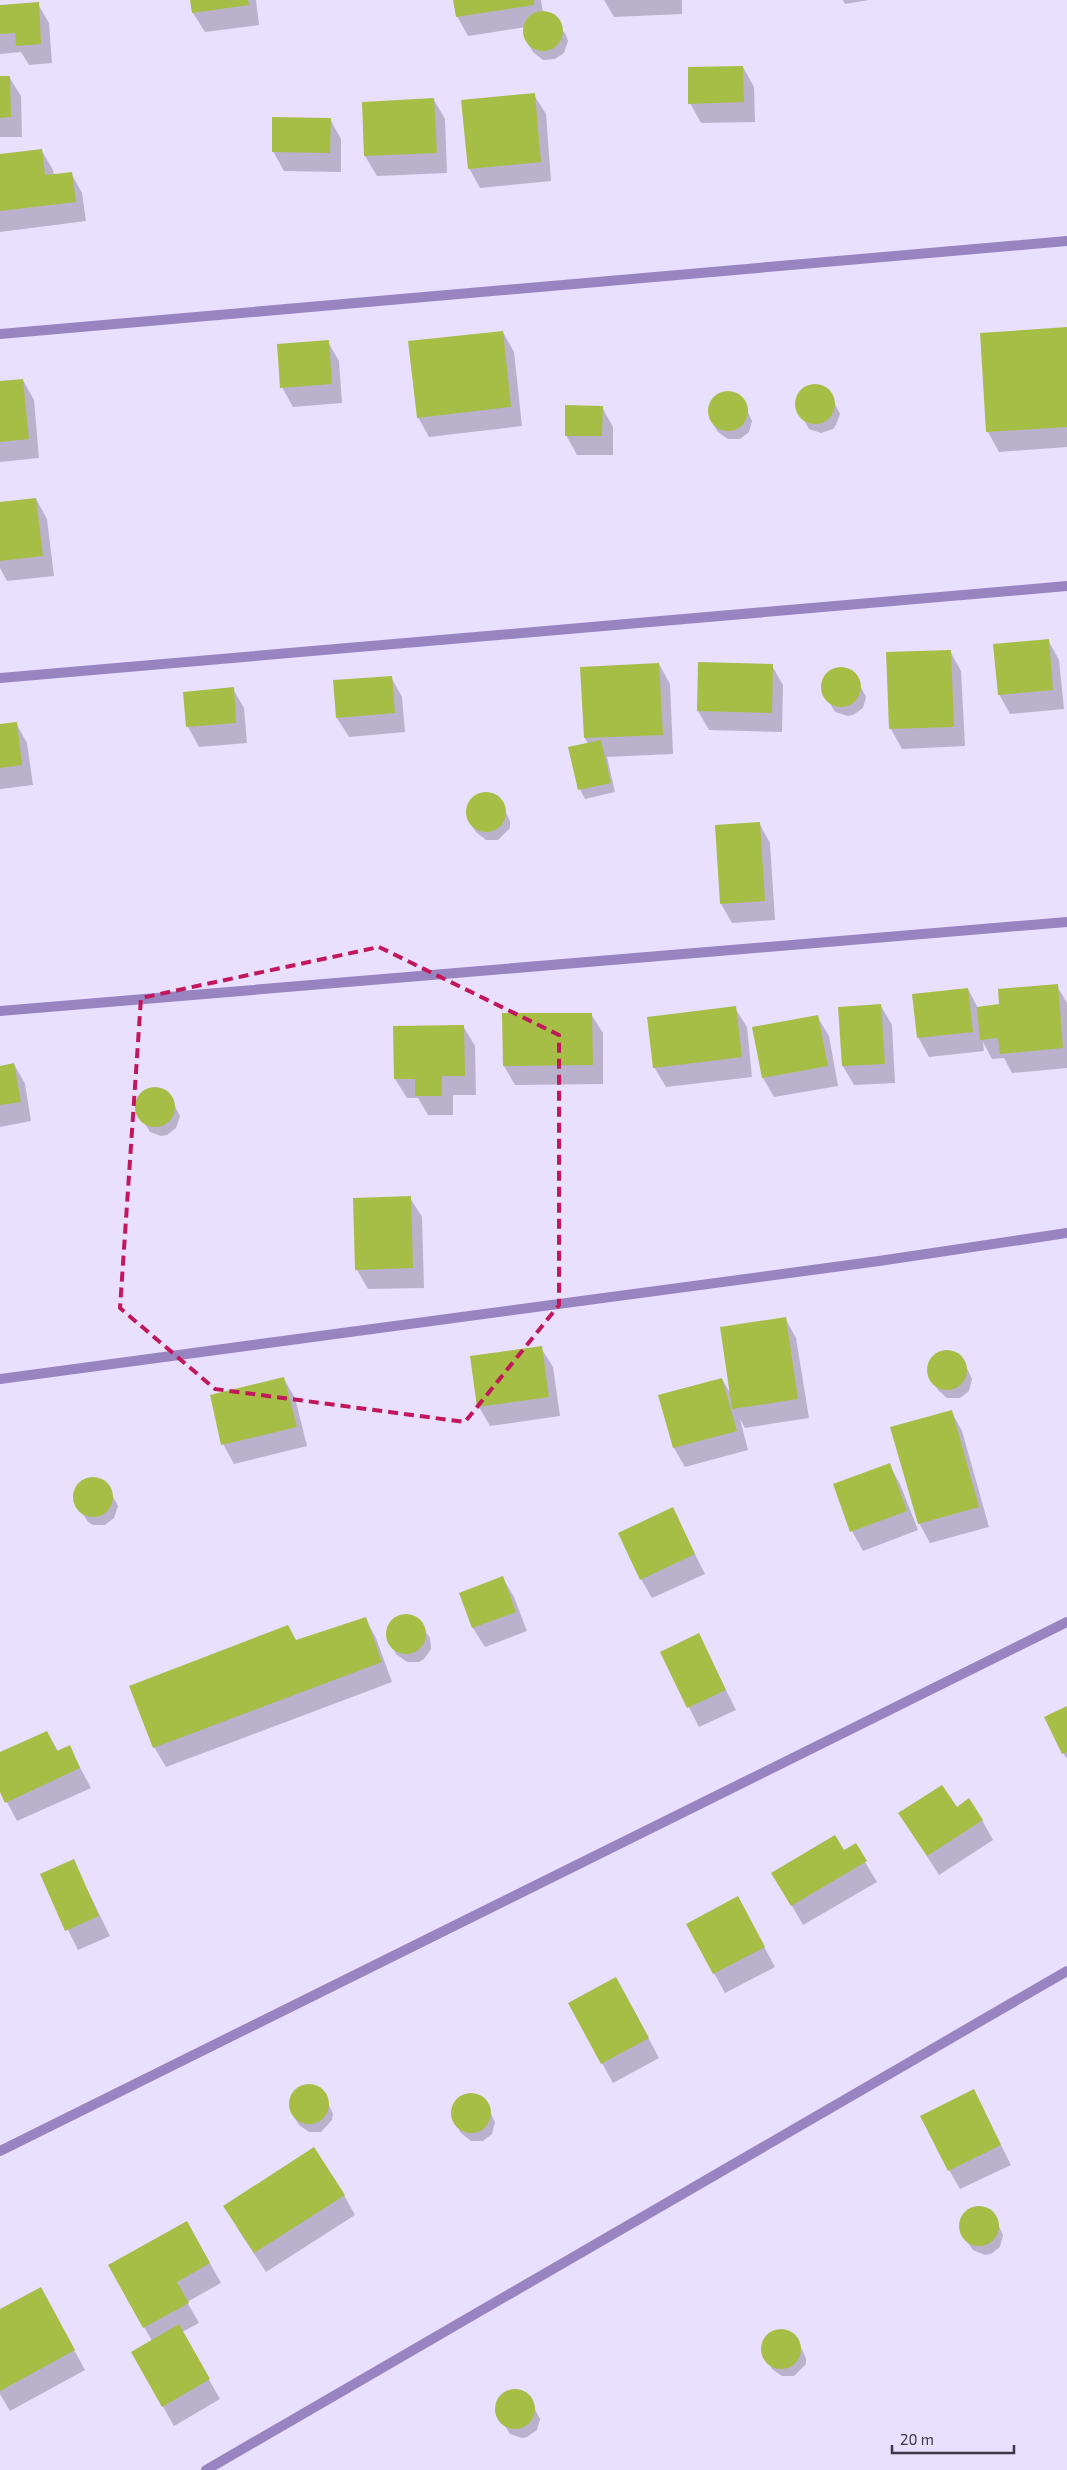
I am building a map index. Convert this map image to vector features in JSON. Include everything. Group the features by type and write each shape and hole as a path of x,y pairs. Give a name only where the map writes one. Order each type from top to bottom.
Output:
{"street":[{"path":"0,334 1067,241"},
{"path":"0,678 1067,586"},
{"path":"0,1011 1067,922"},
{"path":"0,1379 1067,1234"},
{"path":"0,2151 1067,1622"},
{"path":"206,2470 1067,1971"}],"highlighted area":[{"path":"379,947 559,1035 559,1305 465,1422 215,1389 120,1308 141,998"}],"building":[{"path":"190,0 248,0 249,5 192,13"},
{"path":"453,0 534,0 534,5 456,17"},
{"path":"39,2 41,44 16,46 15,33 0,34 0,5"},
{"path":"543,11 557,17 563,31 557,45 543,51 529,45 523,31 529,17"},
{"path":"743,66 744,102 688,104 688,67"},
{"path":"0,76 10,76 11,117 0,118"},
{"path":"535,93 541,162 468,169 461,100"},
{"path":"434,98 437,153 364,156 362,102"},
{"path":"272,117 331,118 330,153 272,152"},
{"path":"42,149 45,175 72,172 76,202 0,211 0,154"},
{"path":"1067,327 1067,427 986,432 980,333"},
{"path":"503,331 511,407 417,418 408,341"},
{"path":"329,340 332,384 280,388 277,344"},
{"path":"23,379 29,439 0,442 0,381"},
{"path":"815,384 829,390 835,404 829,418 815,424 801,418 795,404 801,390"},
{"path":"728,391 742,397 748,411 742,425 728,431 714,425 708,411 714,397"},
{"path":"565,405 603,406 602,436 565,436"},
{"path":"36,498 43,556 0,561 0,502"},
{"path":"1049,639 1053,690 998,695 993,644"},
{"path":"951,650 954,727 889,729 886,652"},
{"path":"698,662 773,664 772,713 697,711"},
{"path":"659,663 663,735 584,738 580,667"},
{"path":"841,667 855,673 861,687 855,701 841,707 827,701 821,687 827,673"},
{"path":"392,676 395,713 336,718 333,680"},
{"path":"234,687 236,723 186,727 183,692"},
{"path":"17,722 22,765 0,768 0,724"},
{"path":"601,740 611,783 578,790 568,747"},
{"path":"486,792 500,798 506,812 500,826 486,832 472,826 466,812 472,798"},
{"path":"760,822 765,901 720,904 715,825"},
{"path":"1058,984 1063,1048 1000,1054 998,1038 980,1040 977,1007 999,1004 998,989"},
{"path":"968,988 973,1032 917,1038 912,994"},
{"path":"881,1004 885,1064 842,1066 838,1007"},
{"path":"736,1006 742,1057 653,1068 647,1017"},
{"path":"502,1013 592,1013 593,1065 503,1066"},
{"path":"818,1015 828,1066 762,1078 752,1027"},
{"path":"464,1025 465,1076 442,1076 442,1096 415,1096 415,1079 394,1079 393,1026"},
{"path":"14,1063 21,1102 0,1105 0,1066"},
{"path":"155,1087 169,1093 175,1107 169,1121 155,1127 141,1121 135,1107 141,1093"},
{"path":"411,1196 413,1268 355,1270 353,1198"},
{"path":"786,1317 798,1399 732,1409 720,1327"},
{"path":"542,1346 549,1397 477,1407 470,1356"},
{"path":"947,1350 961,1356 967,1370 961,1384 947,1390 933,1384 927,1370 933,1356"},
{"path":"284,1377 297,1427 221,1445 210,1395"},
{"path":"722,1378 737,1431 673,1448 658,1395"},
{"path":"952,1410 979,1507 918,1524 890,1427"},
{"path":"890,1463 907,1511 850,1532 833,1484"},
{"path":"93,1477 107,1483 113,1497 107,1511 93,1517 79,1511 73,1497 79,1483"},
{"path":"673,1507 695,1554 640,1580 618,1533"},
{"path":"503,1576 516,1612 472,1628 459,1593"},
{"path":"406,1614 420,1620 426,1634 420,1648 406,1654 392,1648 386,1634 392,1620"},
{"path":"366,1617 382,1662 153,1748 129,1686 288,1625 296,1640"},
{"path":"699,1633 726,1690 687,1708 660,1652"},
{"path":"1067,1706 1067,1752 1062,1754 1044,1717"},
{"path":"47,1731 57,1751 70,1745 80,1768 5,1803 0,1792 0,1752"},
{"path":"942,1785 957,1807 969,1798 983,1820 927,1856 898,1813"},
{"path":"835,1835 844,1850 856,1843 867,1861 791,1906 771,1873"},
{"path":"74,1859 99,1916 65,1931 40,1874"},
{"path":"738,1896 765,1947 713,1974 686,1924"},
{"path":"616,1977 649,2038 601,2064 568,2003"},
{"path":"309,2084 323,2090 329,2104 323,2118 309,2124 295,2118 289,2104 295,2090"},
{"path":"974,2089 1001,2145 948,2171 920,2116"},
{"path":"471,2093 485,2099 491,2113 485,2127 471,2133 457,2127 451,2113 457,2099"},
{"path":"314,2147 345,2195 254,2253 223,2206"},
{"path":"979,2206 993,2212 999,2226 993,2240 979,2246 965,2240 959,2226 965,2212"},
{"path":"187,2221 210,2263 177,2282 189,2303 143,2328 108,2265"},
{"path":"41,2287 75,2350 0,2391 0,2309"},
{"path":"179,2324 210,2379 162,2407 131,2352"},
{"path":"781,2329 795,2335 801,2349 795,2363 781,2369 767,2363 761,2349 767,2335"},
{"path":"515,2389 529,2395 535,2409 529,2423 515,2429 501,2423 495,2409 501,2395"}]}
